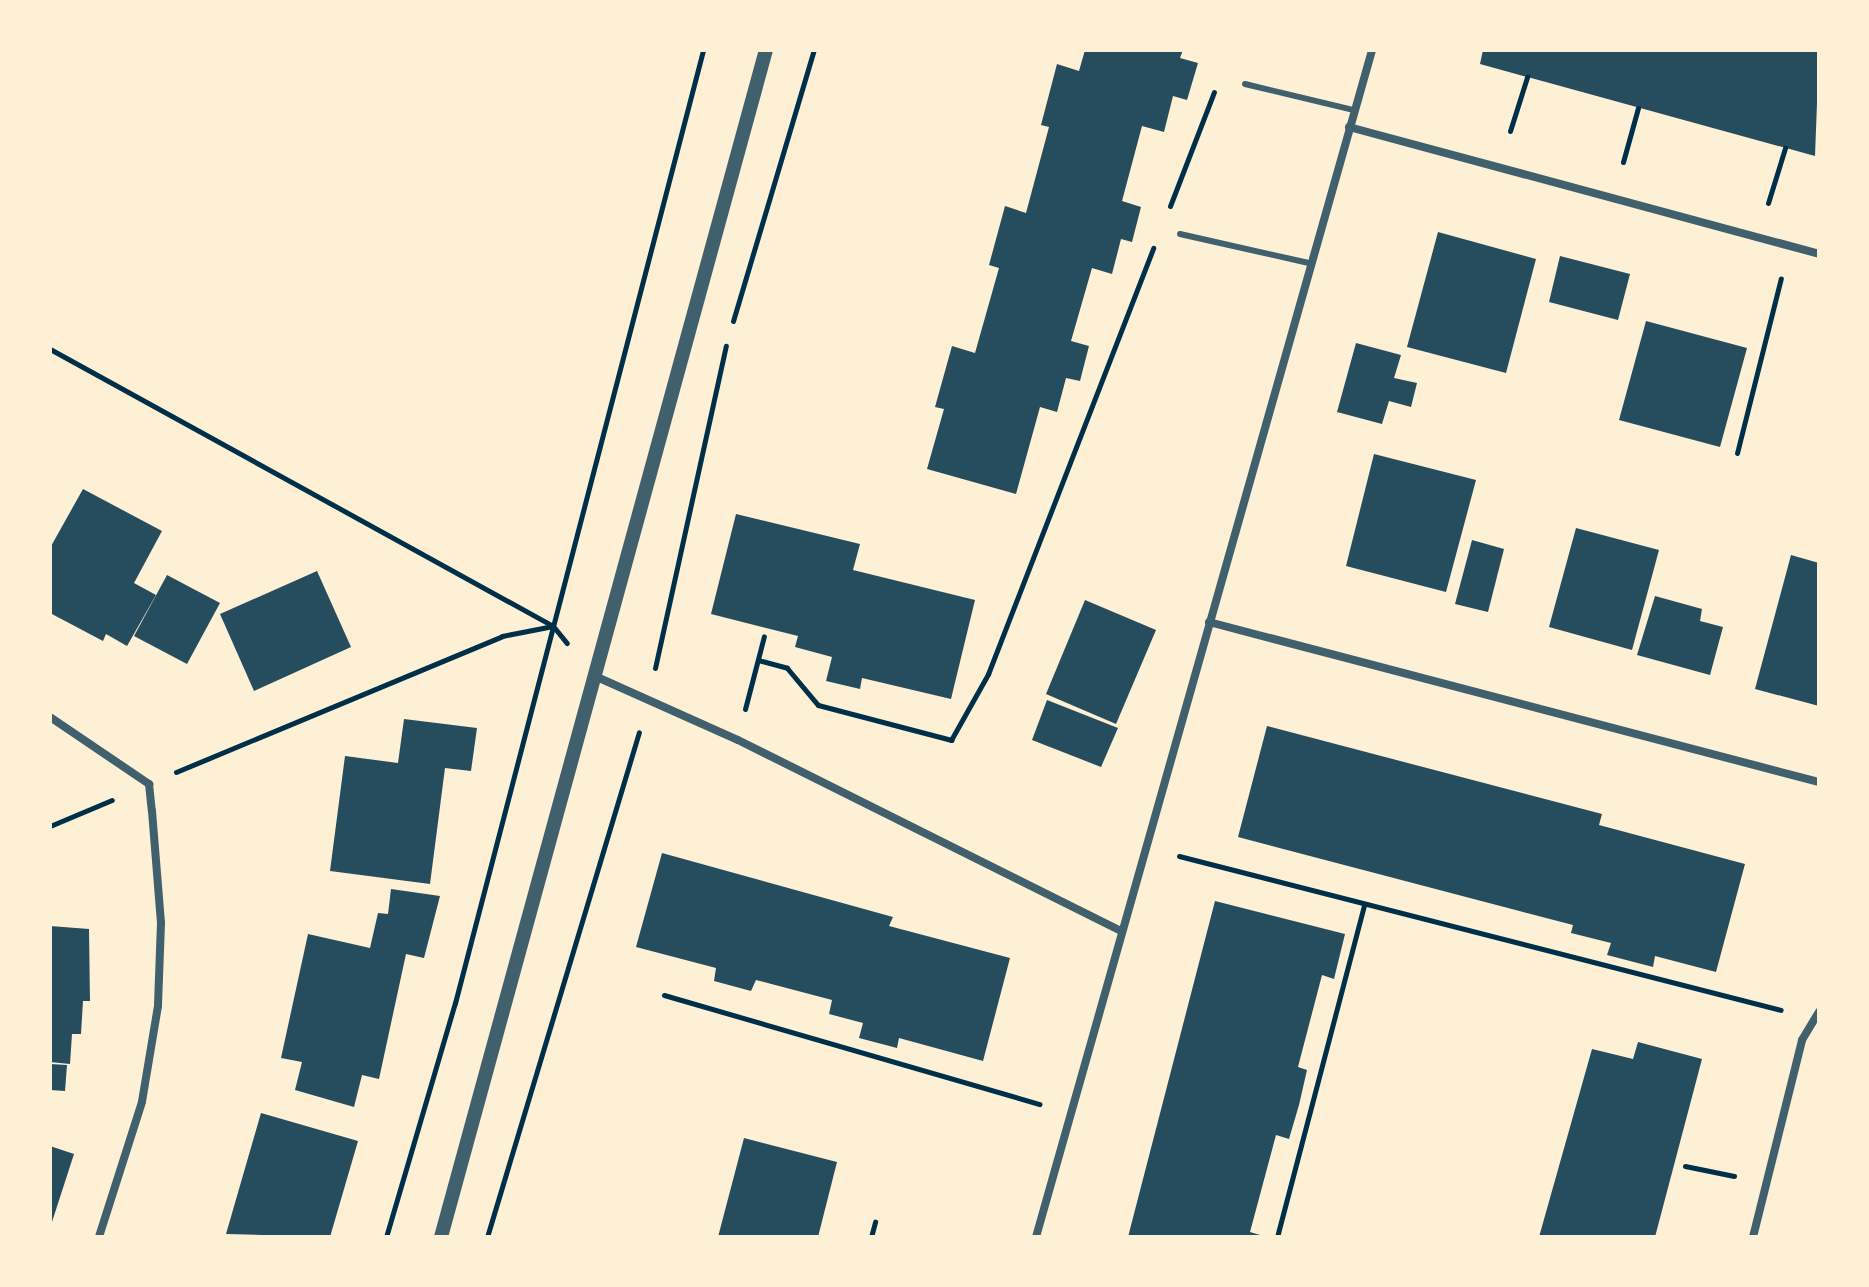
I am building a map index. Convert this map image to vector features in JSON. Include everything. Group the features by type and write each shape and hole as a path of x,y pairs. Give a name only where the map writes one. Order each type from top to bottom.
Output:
{"street":[{"path":"441,1237 597,677 766,50"},
{"path":"1036,1237 1309,263 1372,50"},
{"path":"1349,127 1819,254"},
{"path":"1209,622 1819,782"},
{"path":"597,677 648,703 738,740 1121,931"},
{"path":"50,717 149,784 161,923 158,1006 142,1102 99,1237"},
{"path":"1753,1237 1802,1040 1818,1015"}],"lane":[{"path":"1245,84 1353,110"},
{"path":"1180,234 1309,263"}],"path":[{"path":"386,1237 455,1003 703,50"},
{"path":"487,1237 648,703 728,337 814,50"},
{"path":"1510,131 1527,77"},
{"path":"1166,216 1220,78"},
{"path":"1623,162 1638,108"},
{"path":"1768,203 1785,148"},
{"path":"758,660 787,668 818,705 951,740 988,674 1155,245"},
{"path":"1737,453 1789,246"},
{"path":"50,349 553,626 597,677"},
{"path":"50,826 502,636 553,626"},
{"path":"738,740 764,636"},
{"path":"1145,847 1364,906 1818,1015"},
{"path":"1277,1237 1364,906"},
{"path":"664,995 1071,1114"},
{"path":"1685,1166 1766,1183"},
{"path":"871,1237 875,1222"}],"building":[{"path":"1085,50 1183,50 1180,58 1198,63 1187,100 1173,96 1164,132 1142,126 1122,201 1141,207 1132,242 1121,239 1112,274 1092,268 1071,341 1089,346 1080,381 1066,378 1057,412 1040,407 1016,494 927,469 944,409 935,407 952,346 975,353 999,268 989,265 1005,206 1026,213 1049,127 1041,125 1057,64 1079,71"},
{"path":"1483,50 1819,50 1815,156 1480,64"},
{"path":"1438,232 1536,259 1506,373 1407,347"},
{"path":"1560,256 1630,274 1618,320 1549,302"},
{"path":"1646,321 1747,348 1720,447 1619,420"},
{"path":"1356,343 1401,355 1394,378 1417,383 1411,407 1389,401 1382,424 1337,412"},
{"path":"1374,454 1476,480 1446,592 1346,566"},
{"path":"83,489 162,531 134,583 156,595 127,646 106,634 103,641 50,613 50,548"},
{"path":"736,514 860,544 853,570 975,600 951,699 862,678 860,689 826,681 832,657 795,647 798,636 711,614"},
{"path":"1576,528 1659,550 1632,650 1549,627"},
{"path":"1472,540 1504,549 1488,612 1455,604"},
{"path":"1791,555 1819,563 1819,706 1755,689"},
{"path":"317,571 351,647 254,691 220,614"},
{"path":"167,575 220,603 187,664 134,636"},
{"path":"1655,596 1702,609 1700,621 1723,627 1710,675 1637,655"},
{"path":"1085,600 1156,630 1116,724 1046,694"},
{"path":"1047,700 1118,728 1101,767 1032,740"},
{"path":"404,719 477,728 471,771 445,768 430,884 330,871 345,756 398,763"},
{"path":"1267,726 1602,814 1599,825 1745,864 1716,972 1655,956 1653,967 1607,955 1611,943 1571,933 1573,925 1238,837"},
{"path":"662,853 893,917 889,926 1010,958 983,1061 899,1038 897,1048 859,1038 863,1023 829,1014 832,1000 756,980 751,991 714,981 716,968 636,947"},
{"path":"391,889 440,896 424,958 406,954 379,1079 362,1075 354,1107 295,1090 302,1062 281,1058 308,934 370,948 378,913 388,914"},
{"path":"1215,901 1345,934 1334,979 1322,975 1298,1067 1307,1070 1299,1105 1289,1139 1276,1135 1250,1232 1267,1237 1128,1237"},
{"path":"50,926 89,929 90,1001 83,1001 81,1034 72,1034 70,1064 50,1062"},
{"path":"1638,1042 1702,1059 1655,1237 1539,1237 1592,1049 1633,1059"},
{"path":"50,1064 67,1065 65,1091 50,1090"},
{"path":"261,1113 358,1141 330,1237 226,1234"},
{"path":"744,1138 837,1162 818,1237 718,1237"},
{"path":"50,1146 74,1154 51,1225 50,1225"}]}
